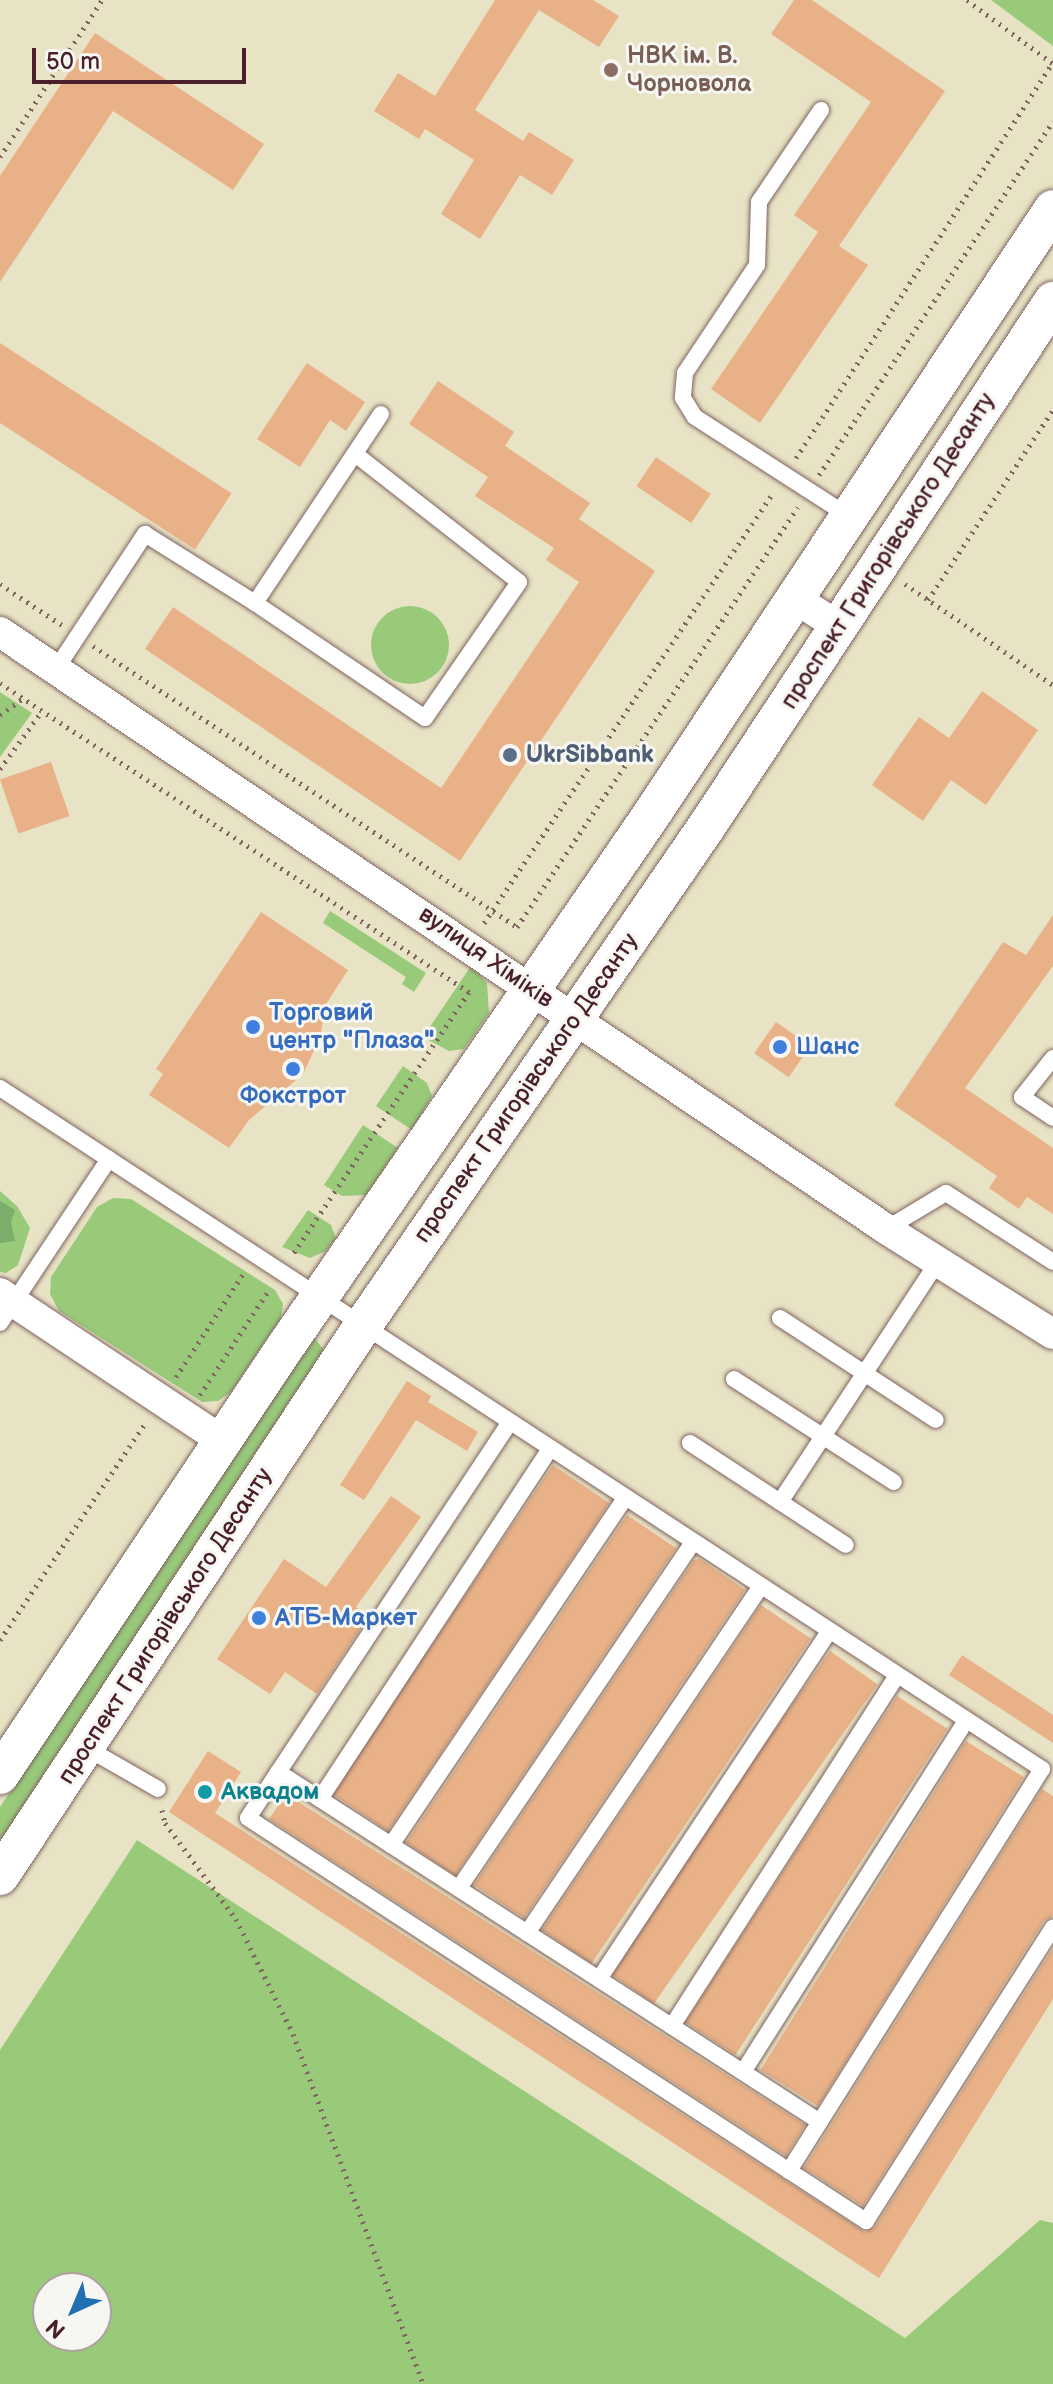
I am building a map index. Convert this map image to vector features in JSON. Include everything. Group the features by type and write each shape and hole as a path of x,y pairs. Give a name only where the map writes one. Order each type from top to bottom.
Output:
{"street":[{"name":"проспект Григорівського Десанту","path":"0,1775 847,515 1051,218"},
{"name":"проспект Григорівського Десанту","path":"0,1876 362,1327 707,826 1053,301"},
{"path":"794,598 838,626"},
{"name":"вулиця Хіміків","path":"0,632 470,945 886,1229 1053,1334"},
{"path":"5,1306 161,1399 223,1441"}],"lane":[{"path":"821,110 759,202 757,265 685,373 683,398 695,417 847,515"},
{"path":"255,603 381,414"},
{"path":"56,669 145,534 255,603 425,718 519,582 355,454"},
{"path":"1053,1058 1022,1097 1053,1118"},
{"path":"0,1088 508,1425 1042,1769 789,2171"},
{"path":"5,1306 109,1159"},
{"path":"886,1229 946,1193 1053,1262"},
{"path":"780,1502 937,1263"},
{"path":"780,1318 936,1420"},
{"path":"734,1379 894,1482"},
{"path":"508,1425 248,1818 866,2221 1053,1927"},
{"path":"690,1443 846,1545"},
{"path":"320,1799 549,1451"},
{"path":"391,1845 624,1500"},
{"path":"459,1888 692,1544"},
{"path":"527,1933 760,1587"},
{"path":"599,1979 829,1632"},
{"path":"672,2026 897,1675"},
{"path":"743,2072 966,1720"},
{"path":"85,1747 158,1789"},
{"path":"278,1772 820,2122"}],"path":[{"path":"0,157 102,0"},
{"path":"448,977 786,475 1053,63 967,0"},
{"path":"0,584 517,927 1053,122"},
{"path":"928,600 1053,410"},
{"path":"877,565 1053,685"},
{"path":"0,683 469,992 186,1416"},
{"path":"0,715 23,698"},
{"path":"0,769 42,711"},
{"path":"0,1640 255,1256"},
{"path":"158,1789 165,1823 236,1919 293,2034 423,2384"}],"green space":[{"path":"991,0 1053,0 1053,46"},
{"path":"402,606 418,606 432,612 443,623 449,645 443,667 432,678 418,684 402,684 388,678 377,667 371,653 371,637 377,623 388,612"},
{"path":"0,692 32,713 0,757"},
{"path":"330,911 426,973 414,992 402,984 406,977 323,923"},
{"path":"471,966 487,983 489,1013 464,1049 449,1051 423,1037"},
{"path":"403,1066 427,1083 432,1096 412,1130 376,1106"},
{"path":"363,1125 398,1148 366,1195 342,1196 324,1185"},
{"path":"0,1191 17,1206 30,1228 18,1265 6,1273 0,1272"},
{"path":"113,1198 131,1199 275,1290 283,1304 281,1318 231,1392 218,1401 202,1402 59,1311 50,1294 51,1277 97,1207"},
{"path":"0,1201 15,1210 11,1222 15,1241 0,1243"},
{"path":"308,1210 331,1225 336,1238 326,1251 310,1258 282,1247"},
{"path":"315,1339 325,1351 0,1848 0,1807 308,1341"},
{"path":"137,1840 905,2338 1040,2220 1053,2223 1053,2384 0,2384 0,2050"}],"building":[{"path":"495,0 593,0 619,16 599,47 539,10 475,110 523,141 529,132 574,160 552,195 520,175 480,239 441,214 474,160 425,129 419,139 374,111 398,73 435,96"},
{"path":"794,0 812,0 945,91 839,246 868,265 760,423 711,389 818,232 794,215 871,102 771,34"},
{"path":"95,33 264,144 233,190 113,111 0,282 0,176"},
{"path":"0,343 231,493 195,550 0,423"},
{"path":"307,363 365,402 346,431 330,420 300,467 257,439"},
{"path":"438,381 514,432 505,446 590,503 579,519 655,571 460,861 145,649 173,607 441,788 579,582 546,560 554,548 475,496 488,477 409,424"},
{"path":"656,457 711,494 691,523 636,486"},
{"path":"982,691 1038,730 986,805 951,780 923,821 872,785 919,717 949,738"},
{"path":"51,762 70,816 18,833 0,780"},
{"name":"Торговий центр \"Плаза\"","path":"261,912 348,970 326,1004 320,1038 303,1074 249,1120 229,1148 149,1095 163,1074 156,1069"},
{"path":"1053,915 1053,966 965,1088 1053,1148 1053,1214 1027,1197 1019,1209 989,1188 997,1176 894,1105 1003,942 1026,955"},
{"path":"776,1022 810,1046 789,1077 754,1053"},
{"path":"407,1381 431,1396 428,1402 478,1432 467,1451 416,1420 364,1500 340,1485"},
{"path":"553,1465 609,1503 388,1831 332,1793"},
{"path":"391,1496 421,1517 356,1607 369,1616 317,1694 285,1672 270,1694 217,1659 284,1559 326,1587"},
{"path":"627,1515 676,1548 455,1875 406,1842"},
{"path":"700,1559 745,1590 524,1918 474,1885 694,1560"},
{"path":"761,1605 811,1639 592,1964 542,1930"},
{"path":"830,1651 878,1684 654,2004 606,1970"},
{"path":"962,1655 1053,1715 1053,1743 949,1675"},
{"path":"897,1696 947,1729 735,2055 685,2022"},
{"path":"966,1741 1024,1777 818,2106 760,2070"},
{"path":"208,1751 241,1772 215,1813 865,2232 875,2227 1053,1948 1053,1999 879,2278 169,1812"},
{"path":"1042,1789 1053,1796 1053,1916 1044,1921 863,2206 804,2168"},
{"path":"286,1794 805,2125 786,2156 269,1819"}],"place":[{"name":"НВК ім. В. Чорновола","path":"611,70"},
{"name":"UkrSibbank","path":"510,755"},
{"name":"Торговий центр \"Плаза\"","path":"253,1027"},
{"name":"Шанс","path":"780,1047"},
{"name":"Фокстрот","path":"293,1069"},
{"name":"АТБ-Маркет","path":"259,1618"},
{"name":"Аквадом","path":"205,1792"}]}
